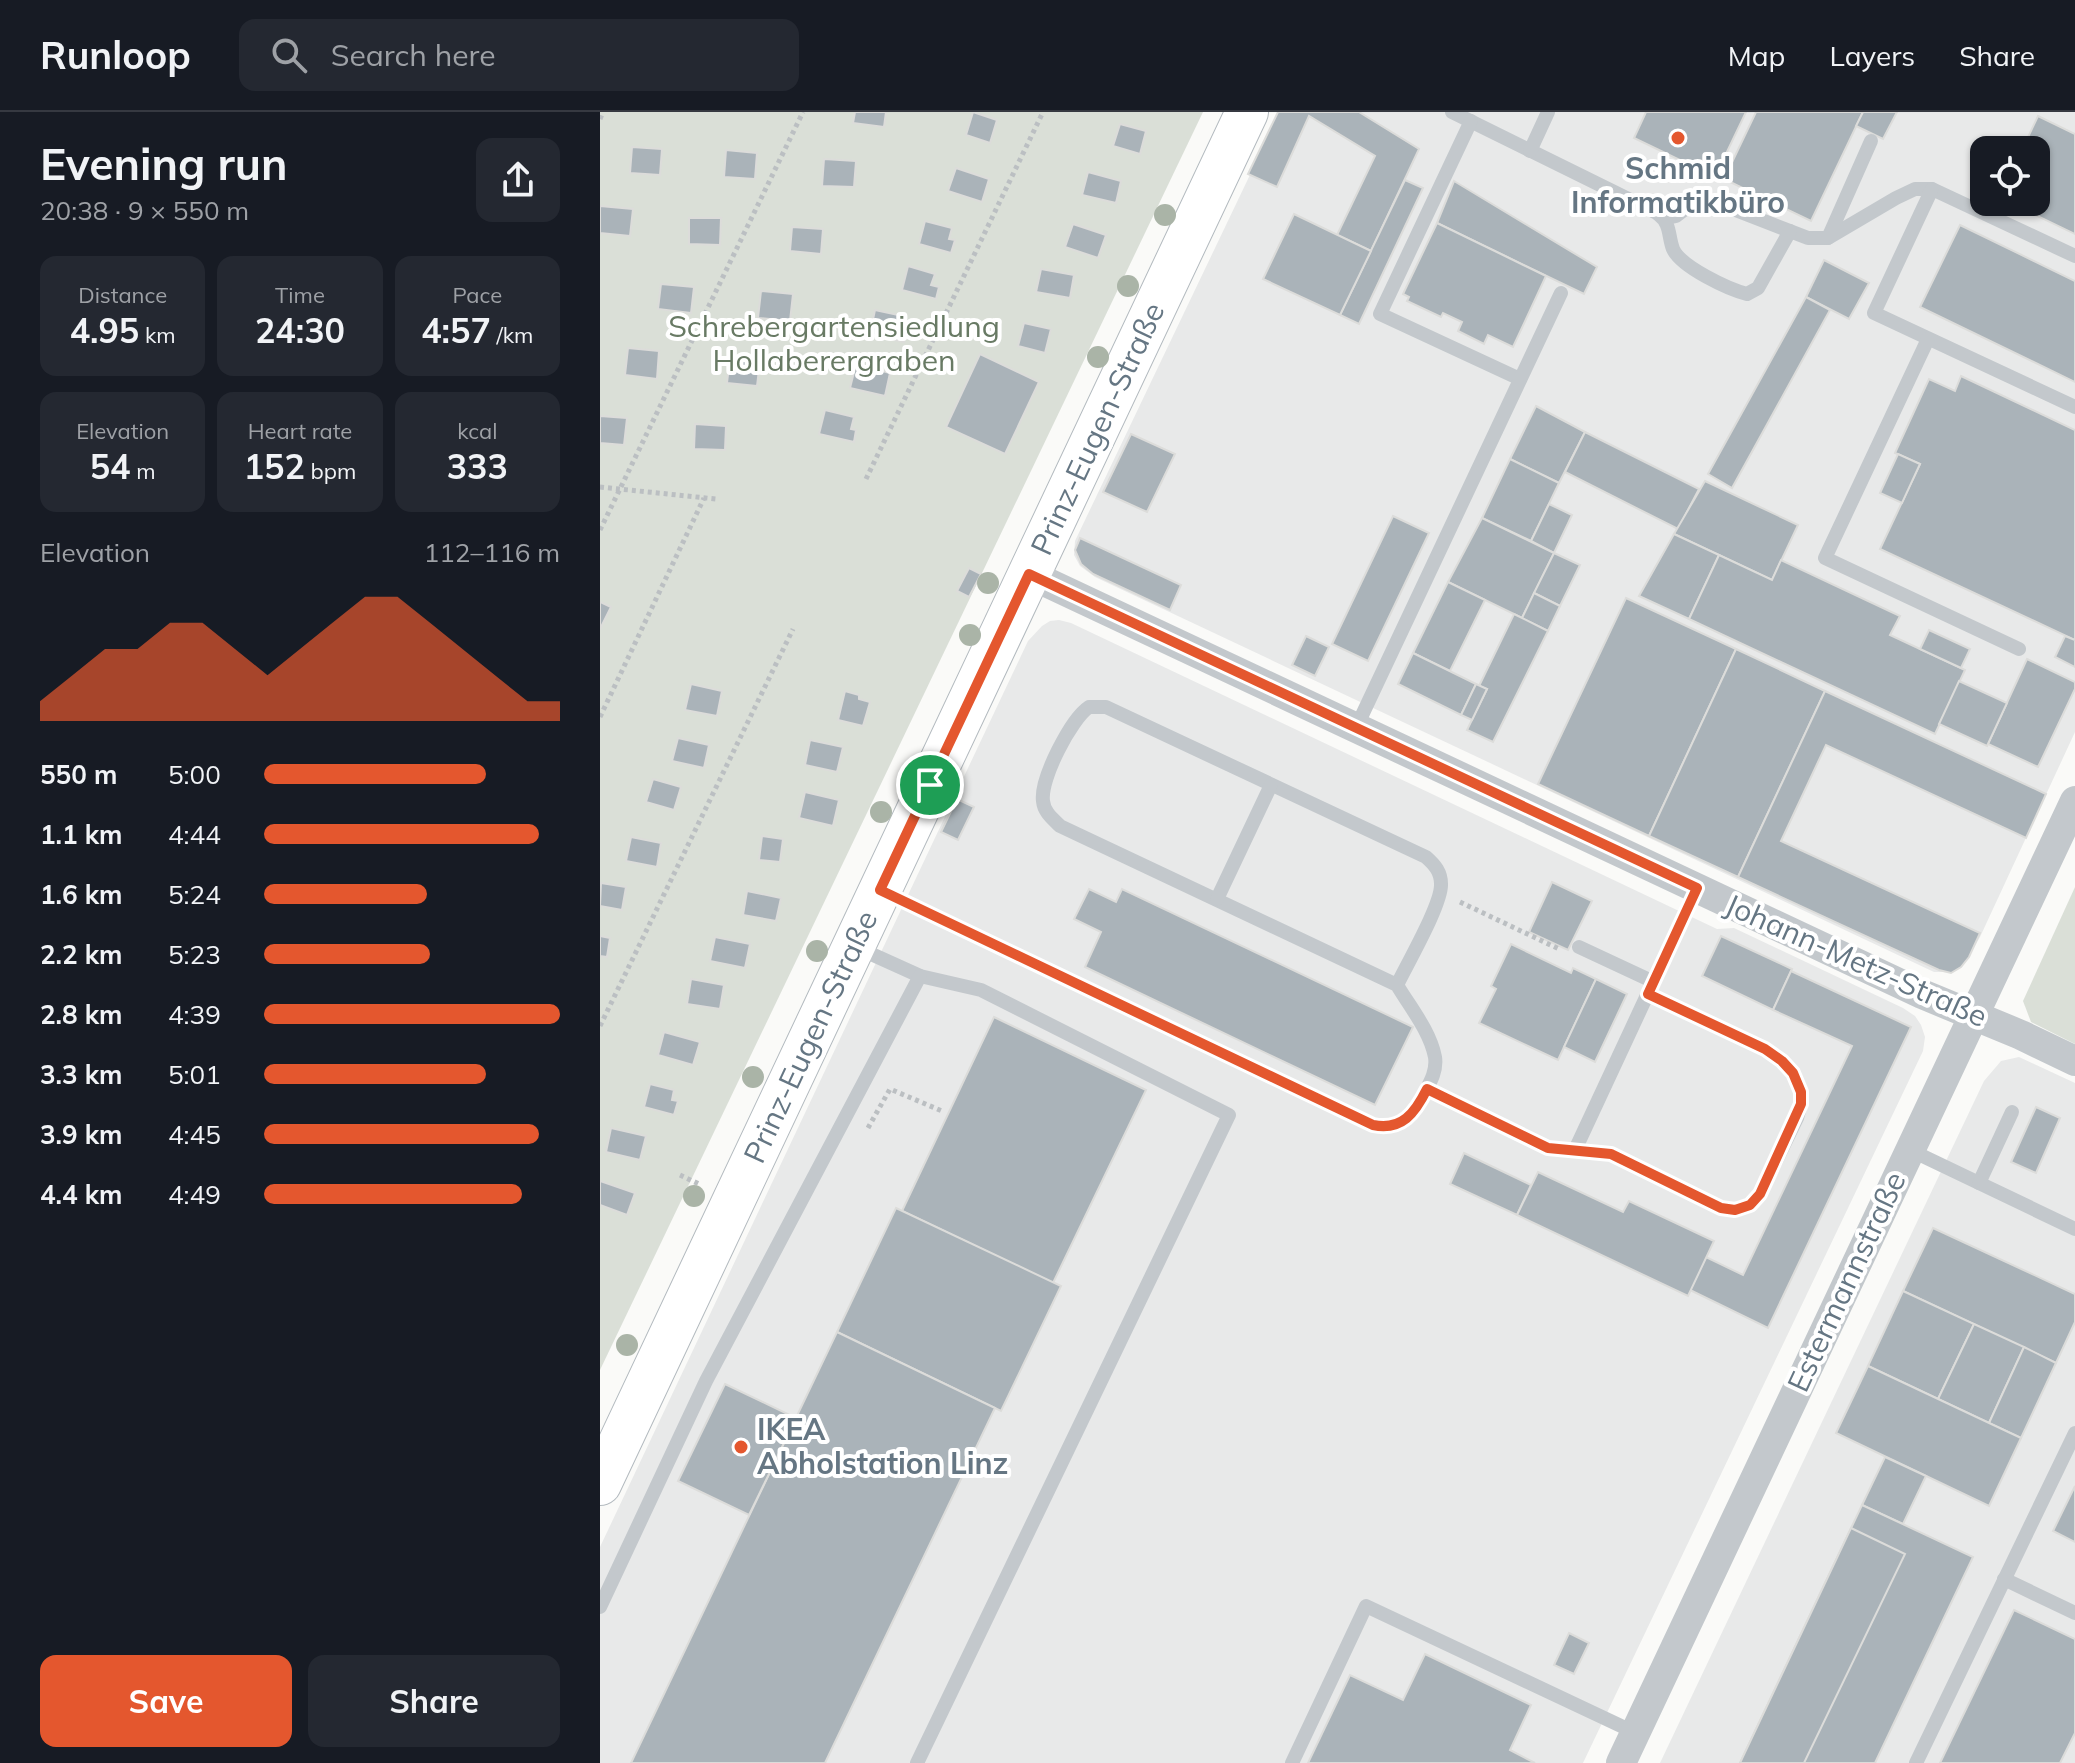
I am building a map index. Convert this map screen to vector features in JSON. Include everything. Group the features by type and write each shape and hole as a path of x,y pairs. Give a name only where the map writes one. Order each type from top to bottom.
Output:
{"street":[{"name":"Prinz-Eugen-Straße","path":"600,1484 1247,112"},
{"name":"Johann-Metz-Straße","path":"1029,574 1922,994 2075,1061"},
{"name":"Estermannstraße","path":"1621,1763 2075,801"}],"lane":[{"path":"1452,112 1667,218 1704,200 1808,238 1828,238 1915,189 1932,189 2075,256"},
{"path":"1530,151 1548,112"},
{"path":"1471,121 1380,314 1520,379"},
{"path":"1828,238 1871,141"},
{"path":"1932,189 1874,313 2075,407"},
{"path":"1659,215 1665,220 1673,248 1686,265 1747,294 1758,288 1790,231"},
{"path":"1356,728 1561,293"},
{"path":"1928,339 1825,558 2019,649"},
{"path":"880,890 1373,1125 1386,1127 1409,1119 1435,1069 1434,1054 1397,985 1060,826 1049,816 1043,805 1042,791 1047,775 1075,720 1089,707 1097,705 1426,857 1439,872 1441,893 1397,985"},
{"path":"1217,899 1271,785"},
{"path":"1575,1150 1697,888"},
{"path":"854,946 920,976 981,990 1229,1115 917,1763"},
{"path":"1427,1089 1548,1148 1611,1154 1721,1208 1735,1210 1750,1205 1760,1194 1799,1111 1801,1092 1793,1073 1782,1061 1757,1045 1579,947"},
{"path":"602,1599 706,1381 920,976"},
{"path":"1979,1183 2012,1112"},
{"path":"1909,1149 2075,1229"},
{"path":"1916,1763 2075,1434"},
{"path":"2004,1579 2075,1613"},
{"path":"1292,1763 1366,1606 1636,1733"}],"path":[{"path":"600,119 603,112"},
{"path":"600,530 803,112"},
{"path":"866,479 1043,112"},
{"path":"600,487 716,499"},
{"path":"600,717 704,498"},
{"path":"600,1026 793,629"},
{"path":"1441,893 1572,955 1576,946 1579,947"},
{"path":"680,1175 693,1181"}],"shaded area":[{"path":"1280,112 2075,112 2075,732 1980,937 1966,961 1957,968 1934,972 1095,577 1080,566 1074,555 1075,541"},
{"path":"1059,620 1717,929 1734,928 1903,1008 1915,1016 1921,1025 1925,1037 1923,1051 1583,1763 600,1763 600,1547 1028,641 1042,626"},
{"path":"2019,1057 2075,1083 2075,1763 1660,1763 1984,1081 2001,1061"}],"green space":[{"name":"Schrebergartensiedlung Hollaberergraben","path":"600,112 1203,112 600,1370"},
{"path":"2075,887 2075,1044 2031,1022 2023,1001"}],"building":[{"path":"855,112 886,112 884,127 853,123"},
{"path":"973,112 997,120 990,143 966,135"},
{"path":"1278,112 1359,112 1419,149 1371,251 1337,235 1375,156 1309,116 1277,187 1248,174"},
{"path":"1646,112 1746,112 1715,177 1634,138"},
{"path":"1756,112 1863,112 1811,221 1724,179"},
{"path":"1863,112 1897,112 1883,139 1856,126"},
{"path":"2038,116 2075,134 2075,234 2037,216 2050,216 2050,136 2029,136"},
{"path":"1120,124 1146,131 1140,154 1113,146"},
{"path":"632,147 662,149 660,175 630,173"},
{"path":"726,150 757,153 755,179 724,177"},
{"path":"824,159 856,161 854,187 822,186"},
{"path":"956,168 989,179 982,202 948,191"},
{"path":"1088,172 1121,181 1116,203 1082,195"},
{"path":"1405,180 1423,188 1359,324 1340,315"},
{"path":"1454,181 1597,267 1584,294 1437,223"},
{"path":"600,206 633,209 630,236 600,233"},
{"path":"1294,214 1371,251 1340,315 1263,279"},
{"path":"689,218 721,218 720,245 689,244"},
{"path":"925,221 952,228 949,239 955,240 951,253 919,244"},
{"path":"1437,223 1546,276 1513,347 1488,335 1484,344 1458,331 1462,322 1443,313 1441,317 1407,301 1409,297 1403,294"},
{"path":"1073,224 1106,235 1098,258 1065,247"},
{"path":"1960,225 2075,281 2075,382 1920,307"},
{"path":"792,227 823,229 821,254 790,251"},
{"path":"1824,260 1869,283 1849,319 1806,297"},
{"path":"908,266 935,274 931,285 939,287 936,299 902,290"},
{"path":"1041,269 1074,275 1070,298 1036,292"},
{"path":"661,284 694,287 691,313 658,309"},
{"path":"761,291 793,294 790,321 758,318"},
{"path":"1806,297 1830,310 1732,488 1708,474"},
{"path":"875,310 903,316 900,328 907,329 904,342 870,334"},
{"path":"1024,323 1051,329 1045,353 1018,346"},
{"path":"628,348 659,351 657,379 625,375"},
{"path":"980,354 1039,382 1005,454 946,427"},
{"path":"730,358 760,361 757,386 727,383"},
{"path":"856,364 890,373 885,396 850,388"},
{"path":"1961,376 2075,430 2075,640 1880,549 1920,464 1895,453 1929,379 1955,391"},
{"path":"1536,406 1585,432 1559,483 1510,459"},
{"path":"825,410 854,417 851,429 856,430 854,442 819,434"},
{"path":"600,416 627,418 624,445 600,443"},
{"path":"695,424 726,426 725,450 694,449"},
{"path":"1585,432 1699,489 1678,529 1565,472"},
{"path":"1131,434 1175,454 1147,512 1103,492"},
{"path":"1898,454 1920,464 1902,503 1880,493"},
{"path":"1510,459 1559,483 1531,541 1482,518"},
{"path":"1705,481 1798,525 1772,580 1674,534"},
{"path":"1549,504 1572,515 1554,553 1531,541"},
{"path":"1393,516 1429,533 1368,661 1332,644"},
{"path":"1482,518 1554,553 1522,618 1448,582"},
{"path":"1674,534 1719,555 1689,619 1639,596"},
{"path":"1080,538 1181,585 1170,610 1093,574 1081,564 1075,550"},
{"path":"1554,553 1580,565 1560,606 1534,593"},
{"path":"1719,555 1772,580 1781,560 1900,616 1890,635 1965,670 1935,734 1689,619"},
{"path":"969,568 981,574 969,597 957,591"},
{"path":"1448,582 1485,600 1450,671 1413,653"},
{"path":"1534,593 1560,606 1548,631 1522,618"},
{"path":"1626,598 1736,649 1649,836 1538,784"},
{"path":"600,602 611,607 600,629"},
{"path":"1514,614 1548,631 1493,742 1467,730 1487,689 1479,686"},
{"path":"1929,630 1970,649 1961,668 1920,649"},
{"path":"1306,636 1329,647 1315,676 1292,665"},
{"path":"2065,636 2075,640 2075,667 2055,657"},
{"path":"1736,649 1825,691 1738,877 1649,836"},
{"path":"1413,653 1476,684 1461,715 1398,684"},
{"path":"2027,659 2075,682 2075,689 2038,767 1988,744"},
{"path":"1959,681 2007,703 1987,746 1939,724"},
{"path":"691,684 722,691 717,716 685,710"},
{"path":"1476,684 1487,689 1472,720 1461,715"},
{"path":"845,691 870,702 863,726 838,720"},
{"path":"1825,691 2046,794 2026,838 1826,745 1781,841 1980,933 1969,957 1951,973 1738,877"},
{"path":"678,738 709,745 704,768 672,761"},
{"path":"810,740 843,747 837,772 805,765"},
{"path":"653,779 681,787 674,810 646,802"},
{"path":"805,792 839,800 833,826 799,818"},
{"path":"957,799 974,807 958,840 941,832"},
{"path":"762,836 783,839 780,862 759,860"},
{"path":"631,837 661,843 657,867 626,861"},
{"path":"1552,882 1592,901 1568,950 1529,932"},
{"path":"601,883 626,887 622,910 600,906"},
{"path":"1089,889 1116,902 1122,889 1413,1027 1375,1105 1085,967 1101,932 1074,919"},
{"path":"747,891 781,898 776,921 743,915"},
{"path":"600,936 610,938 607,957 600,956"},
{"path":"1721,936 1792,969 1773,1010 1702,976"},
{"path":"715,937 750,944 745,968 710,961"},
{"path":"1511,944 1571,973 1573,968 1596,979 1558,1060 1479,1023 1496,989 1491,986"},
{"path":"1791,971 1911,1027 1768,1328 1690,1290 1706,1257 1743,1275 1852,1046 1773,1010"},
{"path":"691,979 724,985 720,1009 687,1004"},
{"path":"1596,979 1627,994 1595,1062 1564,1047"},
{"path":"994,1017 1146,1090 1053,1283 902,1211"},
{"path":"664,1032 700,1042 693,1065 658,1055"},
{"path":"650,1084 674,1090 672,1100 678,1101 674,1115 644,1107"},
{"path":"2036,1107 2060,1118 2036,1173 2011,1162"},
{"path":"611,1128 646,1136 640,1160 606,1152"},
{"path":"1464,1153 1531,1185 1517,1215 1450,1184"},
{"path":"1538,1172 1623,1212 1629,1201 1714,1241 1688,1296 1517,1215"},
{"path":"600,1181 635,1193 627,1215 600,1205"},
{"path":"896,1208 1061,1286 1001,1411 837,1332"},
{"path":"1933,1228 2075,1294 2075,1322 2056,1363 1903,1291"},
{"path":"1903,1291 1974,1324 1938,1399 1868,1366"},
{"path":"1974,1324 2024,1347 1989,1423 1938,1399"},
{"path":"837,1332 995,1408 825,1763 631,1763"},
{"path":"2024,1347 2056,1363 2021,1438 1989,1423"},
{"path":"1868,1366 2021,1438 1989,1506 1836,1433"},
{"path":"725,1384 796,1418 749,1515 678,1481"},
{"path":"1885,1457 1926,1476 1903,1524 1862,1505"},
{"path":"2075,1486 2075,1542 2053,1531"},
{"path":"1862,1505 1973,1557 1875,1763 1740,1763"},
{"path":"1851,1528 1905,1554 1804,1763 1740,1763"},
{"path":"2014,1610 2075,1639 2075,1733 2060,1763 1940,1763"},
{"path":"1569,1633 1589,1643 1574,1674 1554,1665"},
{"path":"1425,1654 1531,1705 1510,1750 1535,1763 1308,1763 1350,1675 1403,1700"}],"place":[{"name":"Schmid Informatikbüro","path":"1678,138"},
{"name":"IKEA Abholstation Linz","path":"741,1447"}],"route":[{"path":"1029,574 1697,888 1648,994 1765,1049 1782,1061 1793,1073 1801,1092 1797,1118 1756,1200 1735,1210 1721,1208 1611,1154 1548,1148 1427,1089 1409,1119 1386,1127 1373,1125 880,890 930,785 1029,574"}]}
